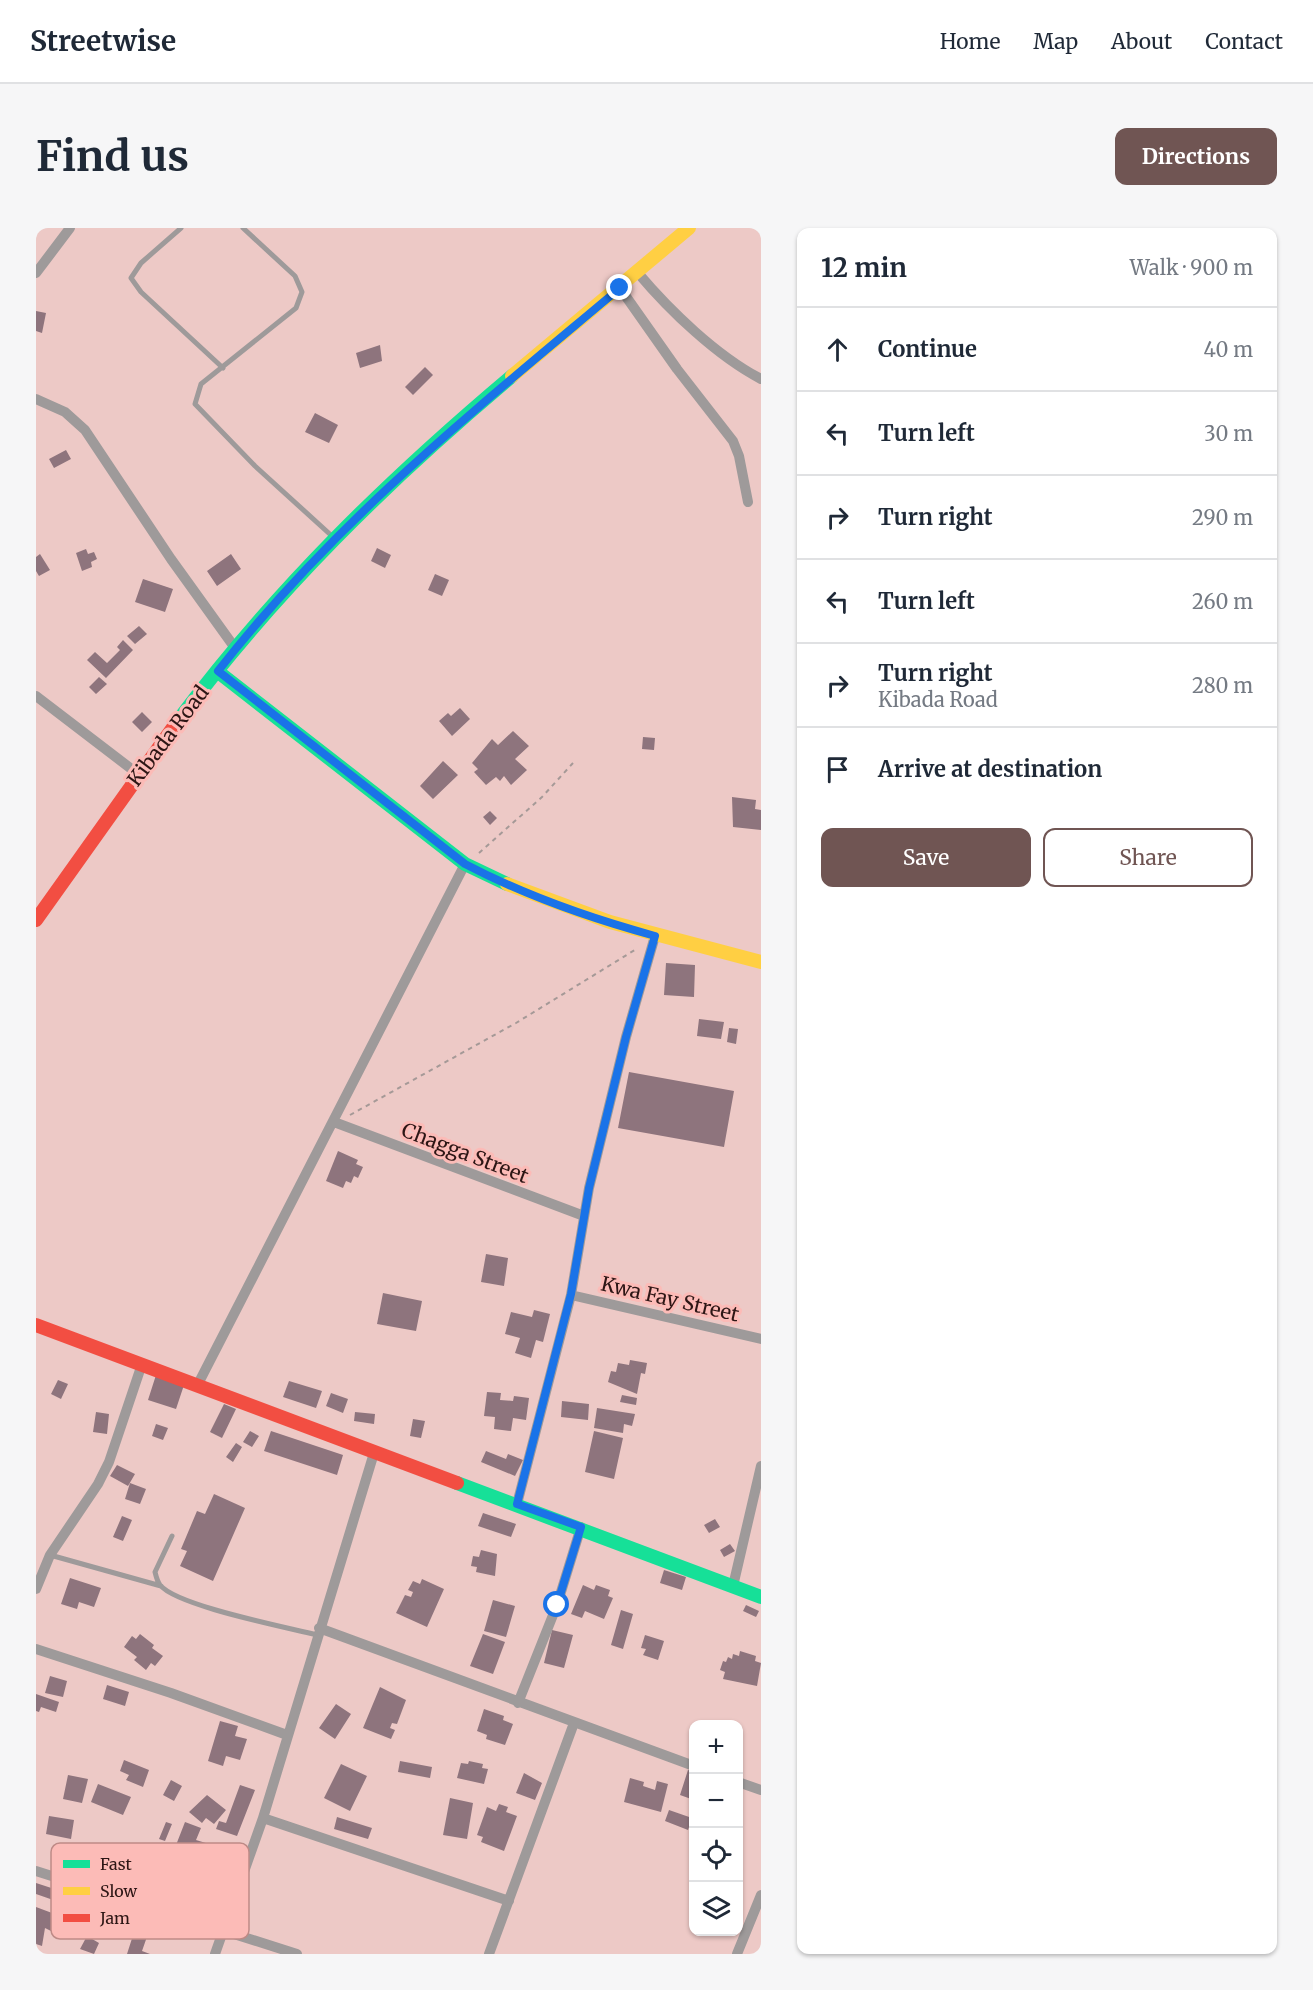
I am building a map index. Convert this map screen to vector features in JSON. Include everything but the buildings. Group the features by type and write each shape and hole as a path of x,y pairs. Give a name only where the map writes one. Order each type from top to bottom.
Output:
{"street":[{"path":"36,273 70,228"},
{"name":"Kibada Road","path":"36,920 138,774 235,648 294,579 334,538 455,425 689,228"},
{"path":"638,273 657,296 725,356 761,379"},
{"path":"620,288 677,369 733,441 739,456 748,502"},
{"path":"36,399 64,412 85,430 171,559 235,648"},
{"path":"218,671 465,864 510,887 549,903 655,936 761,962"},
{"path":"36,696 138,774"},
{"path":"197,1386 465,864"},
{"path":"517,1504 571,1294 584,1216 626,1037 655,936"},
{"name":"Chagga Street","path":"334,1122 584,1216"},
{"name":"Kwa Fay Street","path":"571,1294 761,1339"},
{"path":"36,1325 374,1453 581,1527 761,1597"},
{"path":"36,1589 50,1555 98,1484 109,1462 142,1364"},
{"path":"249,1858 374,1453"},
{"path":"733,1586 761,1466"},
{"path":"518,1703 557,1605 581,1527"},
{"path":"318,1632 689,1765"},
{"path":"36,1649 171,1693 287,1735"},
{"path":"489,1954 574,1723"},
{"path":"743,1784 761,1790"},
{"path":"263,1818 509,1900"},
{"path":"36,1871 51,1876"},
{"path":"737,1954 761,1895"},
{"path":"249,1938 297,1954"},
{"path":"215,1954 220,1939"}],"lane":[{"path":"181,228 141,263 131,278 141,292 223,368"},
{"path":"243,228 295,276 302,292 296,308 201,384 195,404 255,466 334,538"},
{"path":"161,1586 155,1572 172,1536"},
{"path":"50,1555 161,1586 182,1598 212,1608 318,1632"}],"path":[{"path":"465,864 542,797 573,763"},
{"path":"334,1122 516,1023 655,936"}],"traffic: fast":[{"path":"177,722 253,627 334,540 420,457 512,376"},
{"path":"217,671 465,864 507,884"},
{"path":"457,1483 761,1597"}],"traffic: slow":[{"path":"512,376 689,228"},
{"path":"507,884 610,922 761,962"}],"traffic: jam":[{"path":"36,920 177,722"},
{"path":"36,1325 457,1483"}],"route":[{"path":"557,1605 581,1527 517,1504 571,1294 589,1188 626,1037 655,936 597,920 549,903 510,887 465,864 218,671 294,579 361,511 455,425 620,288"}]}
